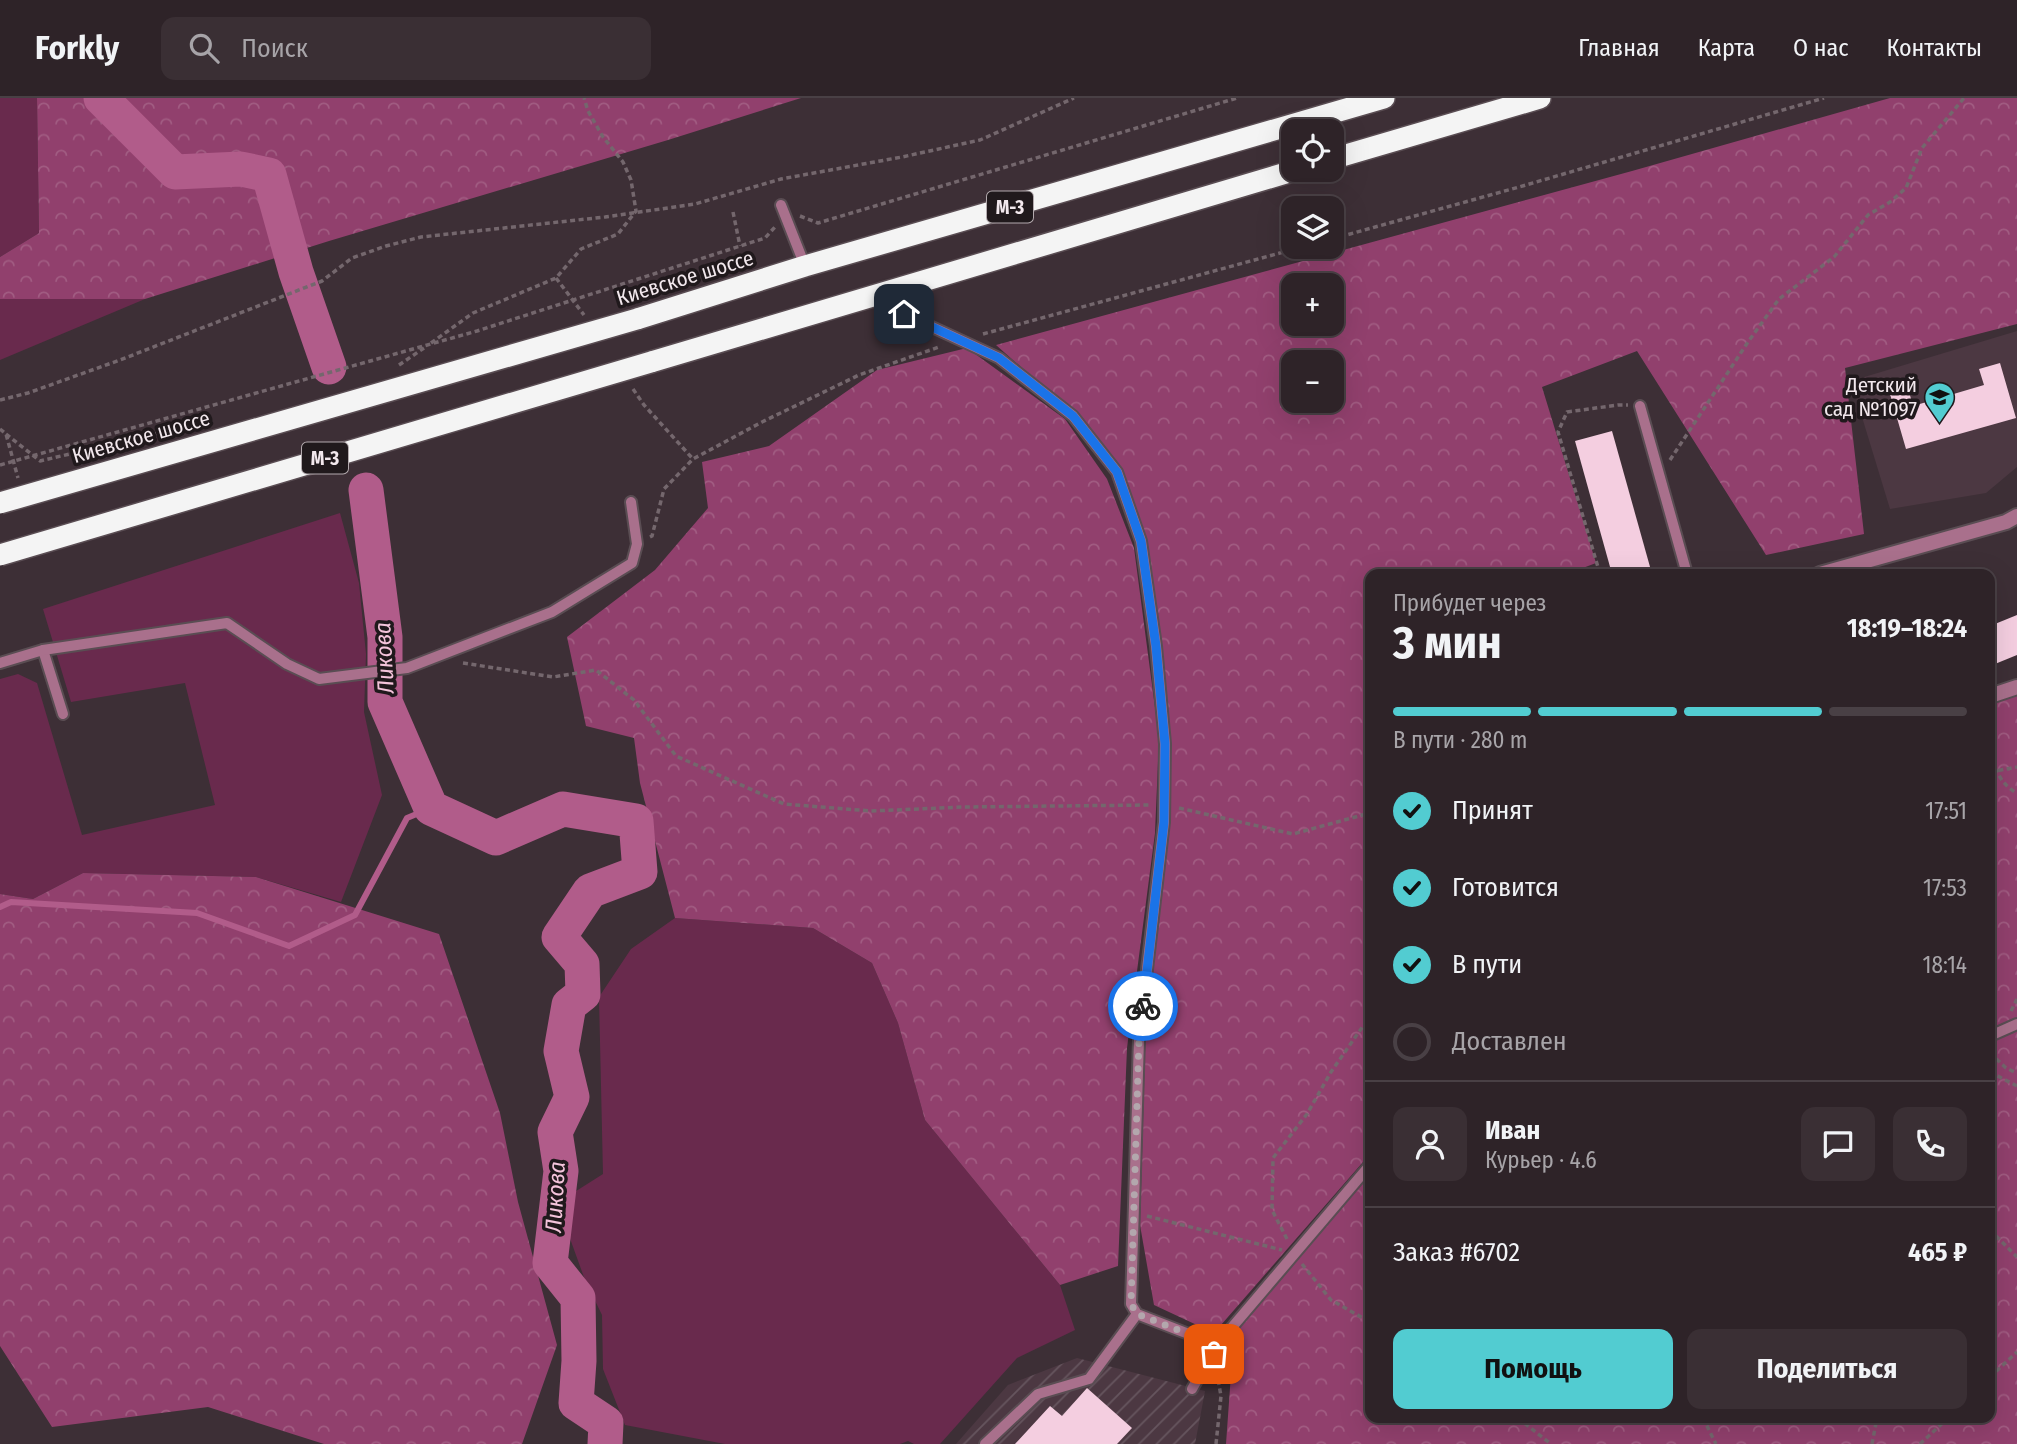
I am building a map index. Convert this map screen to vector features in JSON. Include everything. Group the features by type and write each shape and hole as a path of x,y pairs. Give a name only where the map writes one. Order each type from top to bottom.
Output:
{"highway":[{"name":"Киевское шоссе","path":"0,503 637,319 805,266 1384,98"},
{"path":"1344,155 1541,98"},
{"name":"М-3","path":"0,555 1281,174"}],"street":[{"path":"1838,569 2006,522 2017,516"},
{"path":"1995,694 2017,687"}],"lane":[{"path":"781,205 805,266"},
{"path":"904,314 999,358 1073,416 1117,472 1141,541 1156,646 1165,744 1164,805 1139,1039 1131,1304 1137,1314 1216,1349"},
{"path":"1640,407 1686,569"},
{"path":"0,663 43,650 227,623 287,664 319,679 407,667 552,612 632,563 637,544 631,502"},
{"path":"43,650 63,714"},
{"path":"1995,1034 2017,1024"},
{"path":"1192,1389 1216,1349 1365,1171"},
{"path":"985,1444 1038,1394 1089,1379 1137,1314"}],"path":[{"path":"390,368 402,364 473,313 556,278 580,249 618,234 636,211 631,180 623,162 603,137 584,98"},
{"path":"0,400 28,393 120,360 278,299 322,281 352,258 386,246 421,237 605,217 695,204 781,179 980,140 1074,98"},
{"path":"0,465 428,345 765,238 775,226 799,215 818,223 1237,98"},
{"path":"1344,236 1824,98"},
{"path":"1660,476 1748,341 1779,299 1834,257 1868,215 1890,202 1906,188 1923,148 1964,98"},
{"path":"733,212 740,246"},
{"path":"637,544 652,536 664,489 693,459 859,375 960,340 1281,253"},
{"path":"1599,569 1558,432 1567,412 1618,405 1640,407"},
{"path":"0,429 40,461 176,428 200,425"},
{"path":"6,434 20,485"},
{"path":"442,654 448,661 553,677 596,670 634,700 676,756 784,804 871,811 1164,805 1293,834 1365,814"},
{"path":"1995,772 2017,766"},
{"path":"1995,774 2017,793"},
{"path":"1365,1023 1331,1072 1307,1114 1273,1158 1272,1210 1294,1253 1331,1300 1365,1319"},
{"path":"1995,1058 2006,1068 2017,1073"},
{"path":"1995,1075 2017,1086"},
{"path":"1135,1213 1294,1253"},
{"path":"1995,1235 2017,1257"},
{"path":"1216,1349 1221,1396 1216,1444"},
{"path":"1995,1372 2017,1352"},
{"path":"1524,1423 1551,1444"},
{"path":"1706,1423 1716,1444"},
{"path":"1872,1444 1876,1423"},
{"path":"1920,1444 1943,1423"}],"shaded area":[{"path":"0,98 37,98 39,233 0,257"},
{"path":"0,299 145,299 0,360"},
{"name":"Детский сад №1097","path":"2017,331 2017,467 1986,493 1890,509 1851,381"},
{"path":"340,513 359,583 366,654 364,712 382,795 341,902 256,877 83,873 33,899 0,894 0,679 18,674 37,683 82,835 215,805 185,683 71,702 43,609"},
{"path":"675,918 813,928 872,963 898,1023 925,1120 1060,1285 1075,1330 1017,1358 940,1444 914,1444 908,1441 900,1444 725,1444 625,1425 603,1369 602,1315 585,1280 568,1233 573,1193 603,1174 599,997 631,949"},
{"path":"1077,1358 1205,1391 1195,1444 956,1444 1008,1385"}],"green space":[{"path":"37,98 801,98 145,299 0,299 0,257 39,233"},
{"path":"1890,98 2017,98 2017,324 1845,368 1864,534 1766,555 1637,351 1542,387 1596,563 1580,569 1365,569 1365,1160 1214,1333 1154,1305 1140,1225 1146,1020 1169,829 1170,739 1159,638 1119,472 1080,419 996,345 1310,259 1344,259 1344,250"},
{"path":"967,348 1065,419 1107,479 1134,548 1159,738 1155,833 1127,1048 1118,1266 1060,1285 925,1120 898,1023 872,963 813,928 675,918 640,783 634,738 586,726 567,637 655,570 708,508 702,462 769,446 877,370"},
{"path":"2017,688 2017,1444 1226,1444 1234,1332 1365,1175 1365,1423 1995,1423 1995,695"},
{"path":"83,873 256,877 439,934 500,1113 518,1202 557,1345 522,1444 324,1444 208,1407 52,1427 0,1346 0,894 33,899"}],"building":[{"path":"2000,363 2016,418 1906,449 1890,394 1908,388 1913,406 1984,385 1979,369"},
{"path":"1612,431 1651,569 1611,569 1575,441"},
{"path":"2017,615 2017,655 1995,664 1995,624"},
{"path":"1087,1388 1132,1428 1117,1444 1015,1444 1050,1406 1062,1416"}],"waterway":[{"name":"Ликова","path":"101,98 175,172 241,169 269,175 296,272 329,367"},
{"name":"Ликова","path":"366,490 385,637 385,702 431,808 496,838 563,809 636,821 640,872 590,891 559,937 582,964 583,994 569,1005 561,1051 572,1097 555,1132 561,1171 550,1263 578,1298 579,1361 576,1403 606,1423 605,1444"},
{"path":"0,907 11,902 197,913 289,946 355,915 407,818 431,808"}],"way so far":[{"path":"1143,1006 1139,1039 1131,1304 1137,1314 1217,1345 1214,1354"}],"place":[{"name":"Детский сад №1097","path":"1940,424"}],"route":[{"path":"904,314 999,358 1073,416 1117,472 1141,541 1156,646 1165,744 1164,822 1143,1006"}]}
